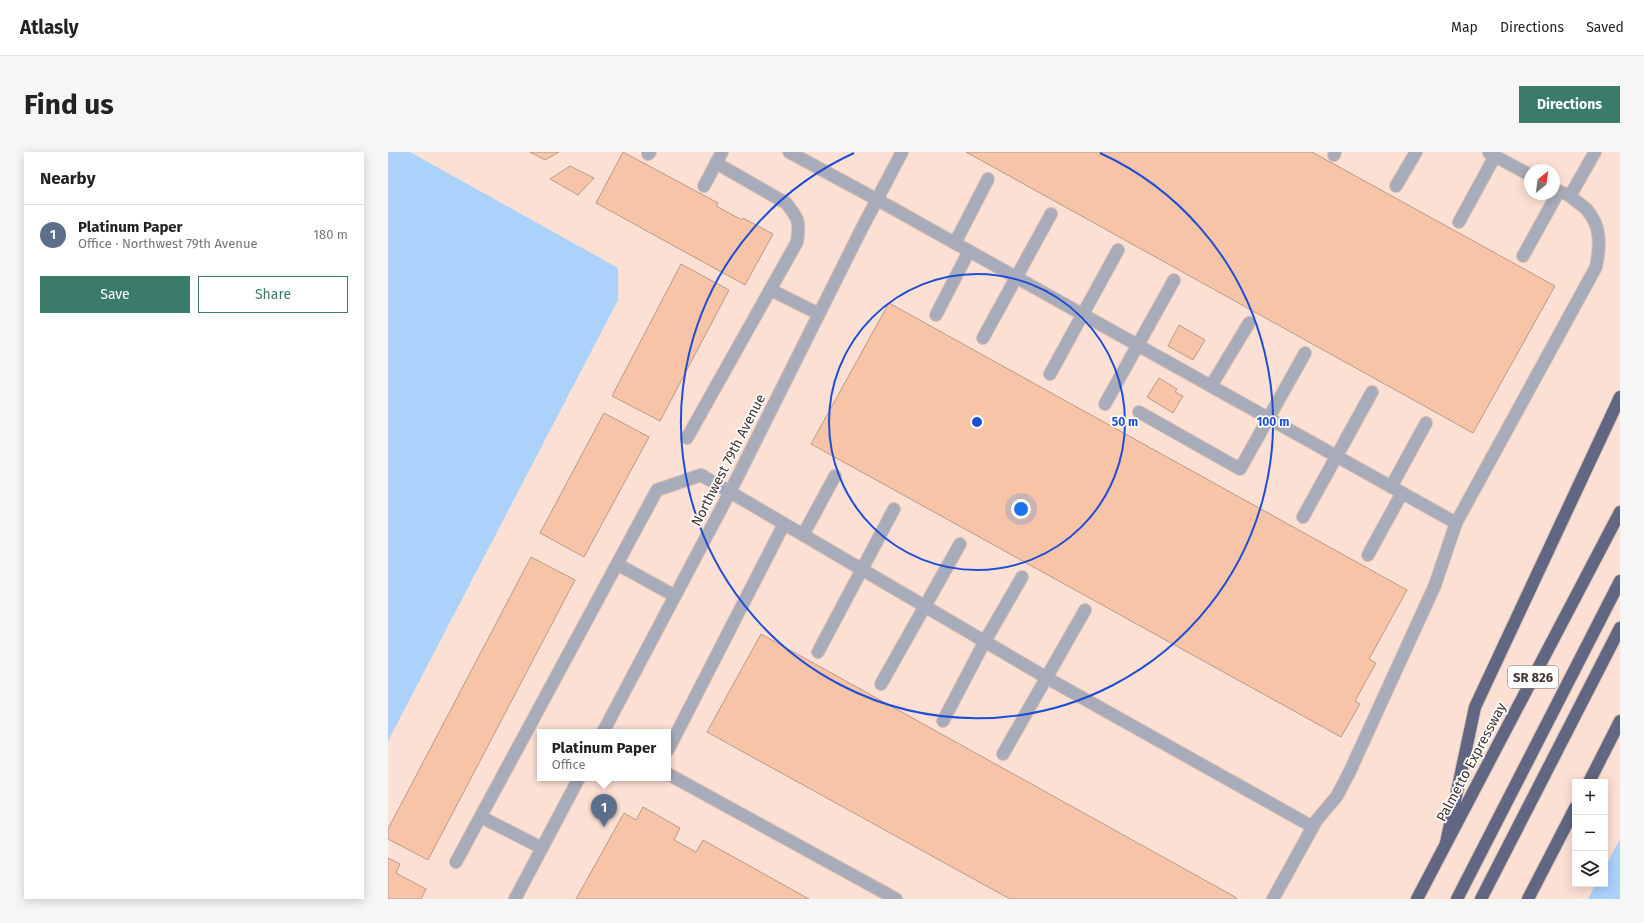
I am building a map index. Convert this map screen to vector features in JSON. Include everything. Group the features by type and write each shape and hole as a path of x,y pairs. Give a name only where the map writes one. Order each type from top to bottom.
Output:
{"highway":[{"path":"1446,843 1475,707 1620,397"},
{"name":"Palmetto Expressway","path":"1417,899 1620,512"},
{"path":"1457,899 1620,581"},
{"path":"1481,899 1620,628"},
{"path":"1591,779 1620,721"},
{"path":"1528,899 1572,814"}],"street":[{"path":"704,186 722,152"},
{"path":"789,152 955,242 1456,523"},
{"name":"Northwest 79th Avenue","path":"605,729 730,492 876,199 901,152"},
{"path":"1396,186 1416,152"},
{"path":"1523,256 1561,192 1595,152"},
{"path":"1459,222 1492,154 1510,157 1524,170"},
{"path":"687,438 797,242 800,225 794,213 786,203 716,163"},
{"path":"955,242 988,179"},
{"path":"1273,899 1313,827 1337,796 1435,585 1456,523 1596,267 1600,247 1597,228 1587,210 1561,192"},
{"path":"983,338 1050,214"},
{"path":"1050,374 1118,250"},
{"path":"936,315 969,251"},
{"path":"1105,404 1139,346 1174,280"},
{"path":"771,290 819,314"},
{"path":"1211,386 1249,323"},
{"path":"1139,412 1240,469 1305,353"},
{"path":"1303,517 1372,392"},
{"path":"1368,555 1426,423"},
{"path":"456,862 657,490 701,475 1047,678 1313,827"},
{"path":"803,535 835,476"},
{"path":"818,652 894,509"},
{"path":"671,744 784,524"},
{"path":"881,684 960,544"},
{"path":"617,564 675,596"},
{"path":"943,721 985,641 1022,577"},
{"path":"1003,754 1085,610"},
{"path":"671,776 896,899"},
{"path":"515,899 577,781"},
{"path":"481,817 542,848"}],"water":[{"path":"388,152 410,152 618,268 618,300 388,741"},
{"path":"1620,839 1620,899 1588,899 1594,887 1608,887 1608,861"}],"building":[{"path":"530,152 559,152 545,160"},
{"path":"623,152 718,203 716,206 773,234 745,285 596,203"},
{"path":"966,152 1312,152 1555,286 1473,433"},
{"path":"570,166 594,178 578,195 550,179"},
{"path":"681,264 729,290 660,421 612,396"},
{"path":"889,303 1407,590 1369,659 1376,663 1355,701 1360,704 1341,737 811,444"},
{"path":"1179,325 1205,340 1193,360 1168,346"},
{"path":"1159,378 1177,389 1175,392 1183,396 1173,413 1147,397"},
{"path":"604,413 649,437 584,557 540,533"},
{"path":"531,557 575,580 428,860 388,839 388,829"},
{"path":"761,634 1237,898 1010,899 707,732"},
{"path":"643,807 680,828 674,840 696,852 703,840 809,899 576,899 624,813 636,820"},
{"path":"388,858 400,864 396,873 426,889 421,899 388,899"}],"place":[{"name":"Platinum Paper","path":"604,827"}]}
